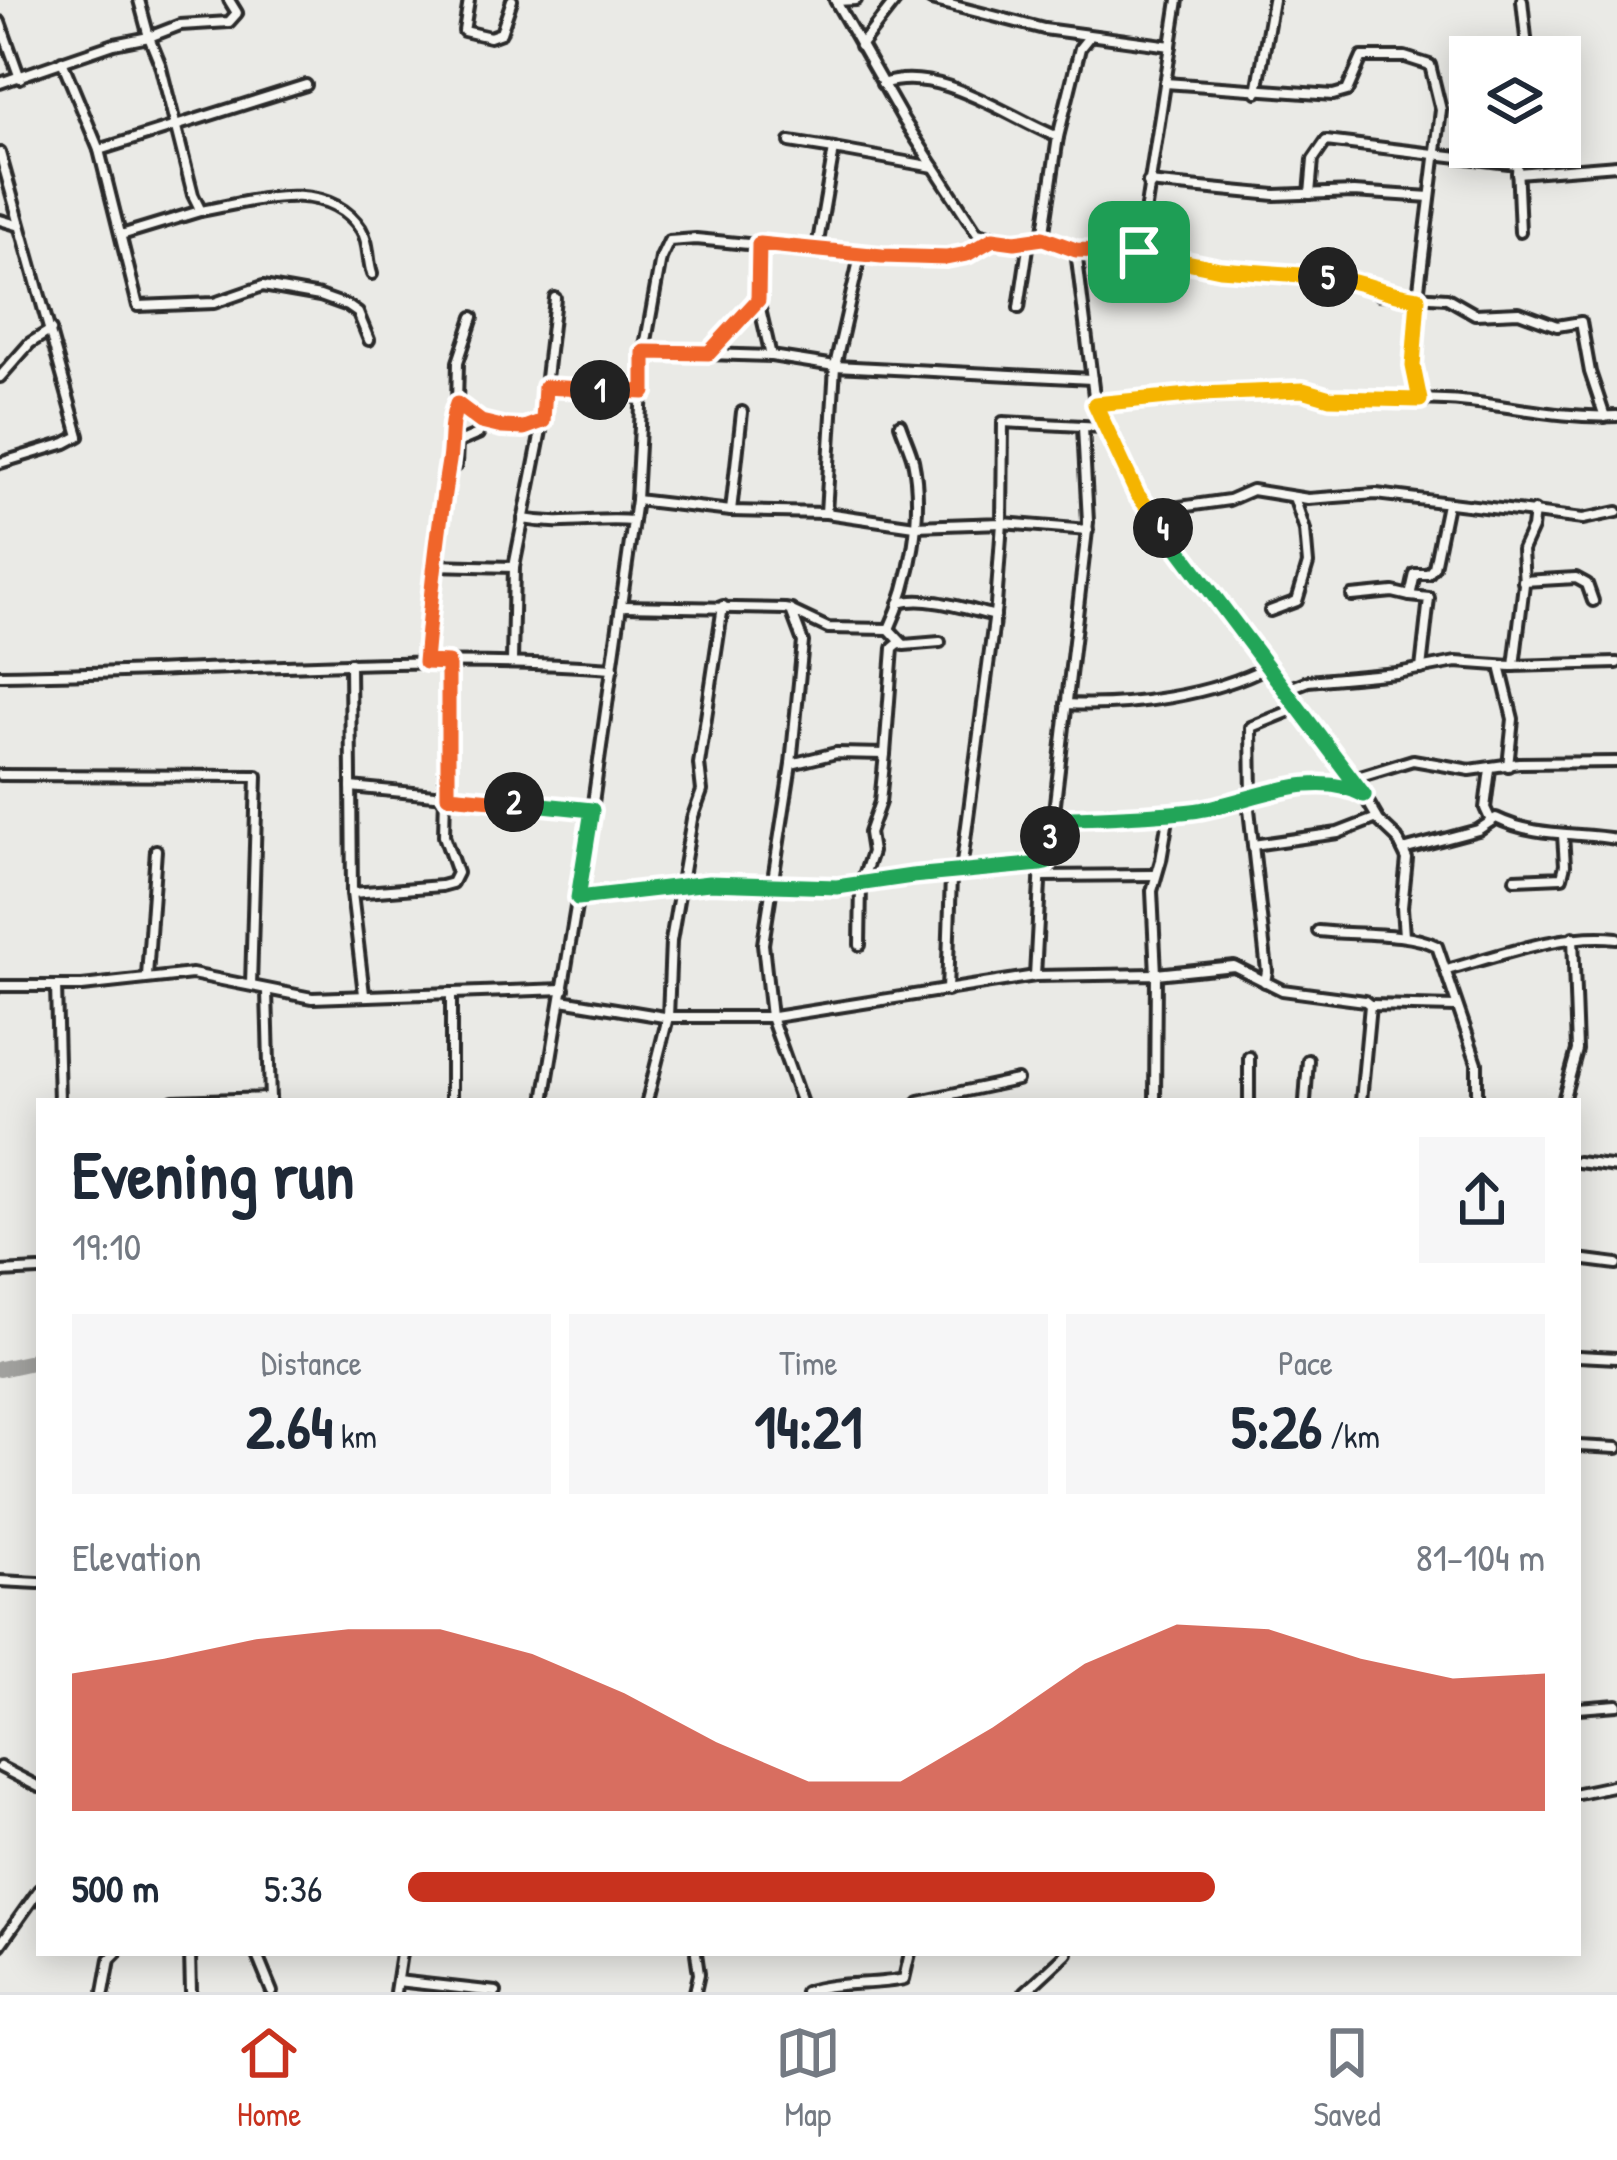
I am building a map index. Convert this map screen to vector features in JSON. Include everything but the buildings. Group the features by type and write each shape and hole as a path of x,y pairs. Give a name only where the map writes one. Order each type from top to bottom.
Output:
{"street":[{"path":"139,0 201,211"},
{"path":"0,83 180,25 229,22 237,14 229,0"},
{"path":"469,0 464,31 490,37 501,33 512,0"},
{"path":"856,0 835,1 969,226 993,239 1029,242 1043,238 1076,250 1139,252 1220,269 1359,280 1380,294 1448,298 1475,314 1519,312 1557,326 1581,322 1604,417"},
{"path":"860,46 896,0"},
{"path":"931,0 1088,38 1171,46"},
{"path":"1139,252 1178,0"},
{"path":"1257,92 1273,0"},
{"path":"1522,0 1526,36"},
{"path":"0,22 20,77"},
{"path":"1043,238 1058,136 1080,48 1088,38"},
{"path":"1165,83 1334,95 1347,91 1361,57 1414,58 1430,65 1439,102 1413,366 1420,400"},
{"path":"62,61 99,150 137,305 214,303 263,286 348,306 358,313 369,340"},
{"path":"882,84 904,78 942,85 1058,136"},
{"path":"99,150 306,85"},
{"path":"1310,194 1313,160 1326,141 1449,157"},
{"path":"790,142 935,167"},
{"path":"817,248 834,148"},
{"path":"0,153 79,436 0,463"},
{"path":"1581,166 1617,165"},
{"path":"1517,168 1520,232"},
{"path":"1148,183 1275,195 1430,197"},
{"path":"122,235 201,211 295,196 330,202 359,225 369,248 372,274"},
{"path":"0,220 19,226"},
{"path":"545,1098 622,606 636,500 644,352 661,258 669,241 946,258 967,254 993,239"},
{"path":"1019,308 1029,242"},
{"path":"759,244 758,300 771,356"},
{"path":"1076,250 1095,404 1104,428 1137,494 1350,774 1377,818 1397,838 1407,860 1404,936"},
{"path":"826,513 836,366 861,252"},
{"path":"512,661 514,567 543,421 555,298"},
{"path":"709,353 758,300"},
{"path":"425,662 432,565 451,419 457,404 458,362 473,317"},
{"path":"0,377 30,343 51,330"},
{"path":"644,352 771,356 836,366 1092,380"},
{"path":"545,387 644,392"},
{"path":"1095,404 1303,390 1330,398 1420,400 1617,416"},
{"path":"457,404 481,422 524,428 543,421"},
{"path":"731,511 742,412"},
{"path":"446,471 455,465 457,443 478,434 481,422"},
{"path":"961,872 994,616 1002,524 1003,422 1104,428"},
{"path":"889,629 915,526 914,462 900,424"},
{"path":"578,898 683,886 837,887 1046,863 1088,530 1084,427"},
{"path":"1150,511 1229,500 1252,490 1294,496 1376,494 1583,519 1617,512"},
{"path":"1270,611 1297,602 1305,578 1305,530 1294,496"},
{"path":"636,500 731,511 826,513 915,526 1002,524 1088,530"},
{"path":"1410,596 1415,574 1428,574 1433,567 1448,504"},
{"path":"1514,666 1522,550 1534,511"},
{"path":"523,519 554,525 633,521"},
{"path":"432,565 514,567"},
{"path":"1523,581 1576,578 1587,584 1593,601"},
{"path":"1352,596 1393,592 1430,598 1421,669"},
{"path":"899,603 916,598 994,616"},
{"path":"622,606 791,610 828,628 889,629"},
{"path":"648,1098 668,1017 671,941 692,819 702,791 699,764 723,606"},
{"path":"791,610 803,642 791,764 763,944 771,1017 800,1098"},
{"path":"889,629 899,643"},
{"path":"860,945 861,884 872,852 869,833 880,802 892,648 899,643 940,642"},
{"path":"0,674 512,661 613,668"},
{"path":"1287,689 1308,681 1456,662 1514,666 1617,663"},
{"path":"350,663 352,893 364,994"},
{"path":"352,893 452,883 457,874 444,836 448,663"},
{"path":"1500,665 1514,719 1508,766"},
{"path":"1066,704 1149,703 1244,680 1269,666"},
{"path":"1265,982 1250,799 1251,727 1300,707"},
{"path":"791,764 836,753 885,754"},
{"path":"1053,819 1169,813 1323,786 1350,774 1413,760 1470,770 1617,762"},
{"path":"1490,769 1486,808 1491,821"},
{"path":"0,775 257,776 251,986"},
{"path":"1323,786 1352,788 1364,795"},
{"path":"351,787 592,810"},
{"path":"1155,1098 1152,907 1169,813"},
{"path":"1253,844 1338,833 1377,818"},
{"path":"1403,850 1455,838 1496,818 1563,835 1617,839"},
{"path":"1515,880 1562,877 1563,835"},
{"path":"146,976 156,850"},
{"path":"1035,976 1041,864"},
{"path":"947,991 951,877 961,872"},
{"path":"1040,876 1155,875"},
{"path":"1318,931 1404,936 1437,946 1478,1063 1477,1098"},
{"path":"1564,1098 1577,1050 1573,937"},
{"path":"1447,970 1538,948 1555,938 1617,938"},
{"path":"0,986 82,986 146,976 206,975 312,998 563,995 668,1017 771,1017 1035,976 1156,974 1234,966 1296,994 1358,998 1370,1005 1456,1007"},
{"path":"56,986 59,1098"},
{"path":"267,991 270,1098"},
{"path":"451,994 451,1098"},
{"path":"1361,1098 1370,1005"},
{"path":"1249,1057 1250,1098"},
{"path":"1305,1098 1309,1060"},
{"path":"933,1098 1017,1080"},
{"path":"971,1090 972,1098"},
{"path":"1581,1162 1617,1167"},
{"path":"1581,1259 1617,1264"},
{"path":"0,1272 36,1270"},
{"path":"1581,1356 1617,1358"},
{"path":"1581,1446 1617,1448"},
{"path":"0,1581 36,1583"},
{"path":"1581,1708 1617,1705"},
{"path":"0,1767 36,1785"},
{"path":"1581,1792 1617,1785"},
{"path":"0,1945 36,1894"},
{"path":"104,1992 113,1956"},
{"path":"190,1956 191,1992"},
{"path":"257,1956 272,1992"},
{"path":"401,1956 396,1987 496,1992"},
{"path":"695,1992 696,1956"},
{"path":"805,1992 904,1979 909,1956"},
{"path":"1025,1992 1064,1956"}],"waterway":[{"path":"0,1369 36,1358"}],"route":[{"path":"1043,238 1076,250 1139,252 1220,269 1359,280 1380,294 1418,298 1413,366 1420,400 1330,398 1303,390 1095,404 1137,494 1364,795 1352,788 1323,786 1278,791 1196,811 1053,819 1049,854 1041,864 837,887 709,883 578,898 592,810 448,796 448,663 425,662 439,506 457,404 481,422 524,428 543,421 545,387 644,392 644,352 709,353 752,309 758,300 759,244 946,258 967,254 993,239 1029,242 1043,238"}]}
